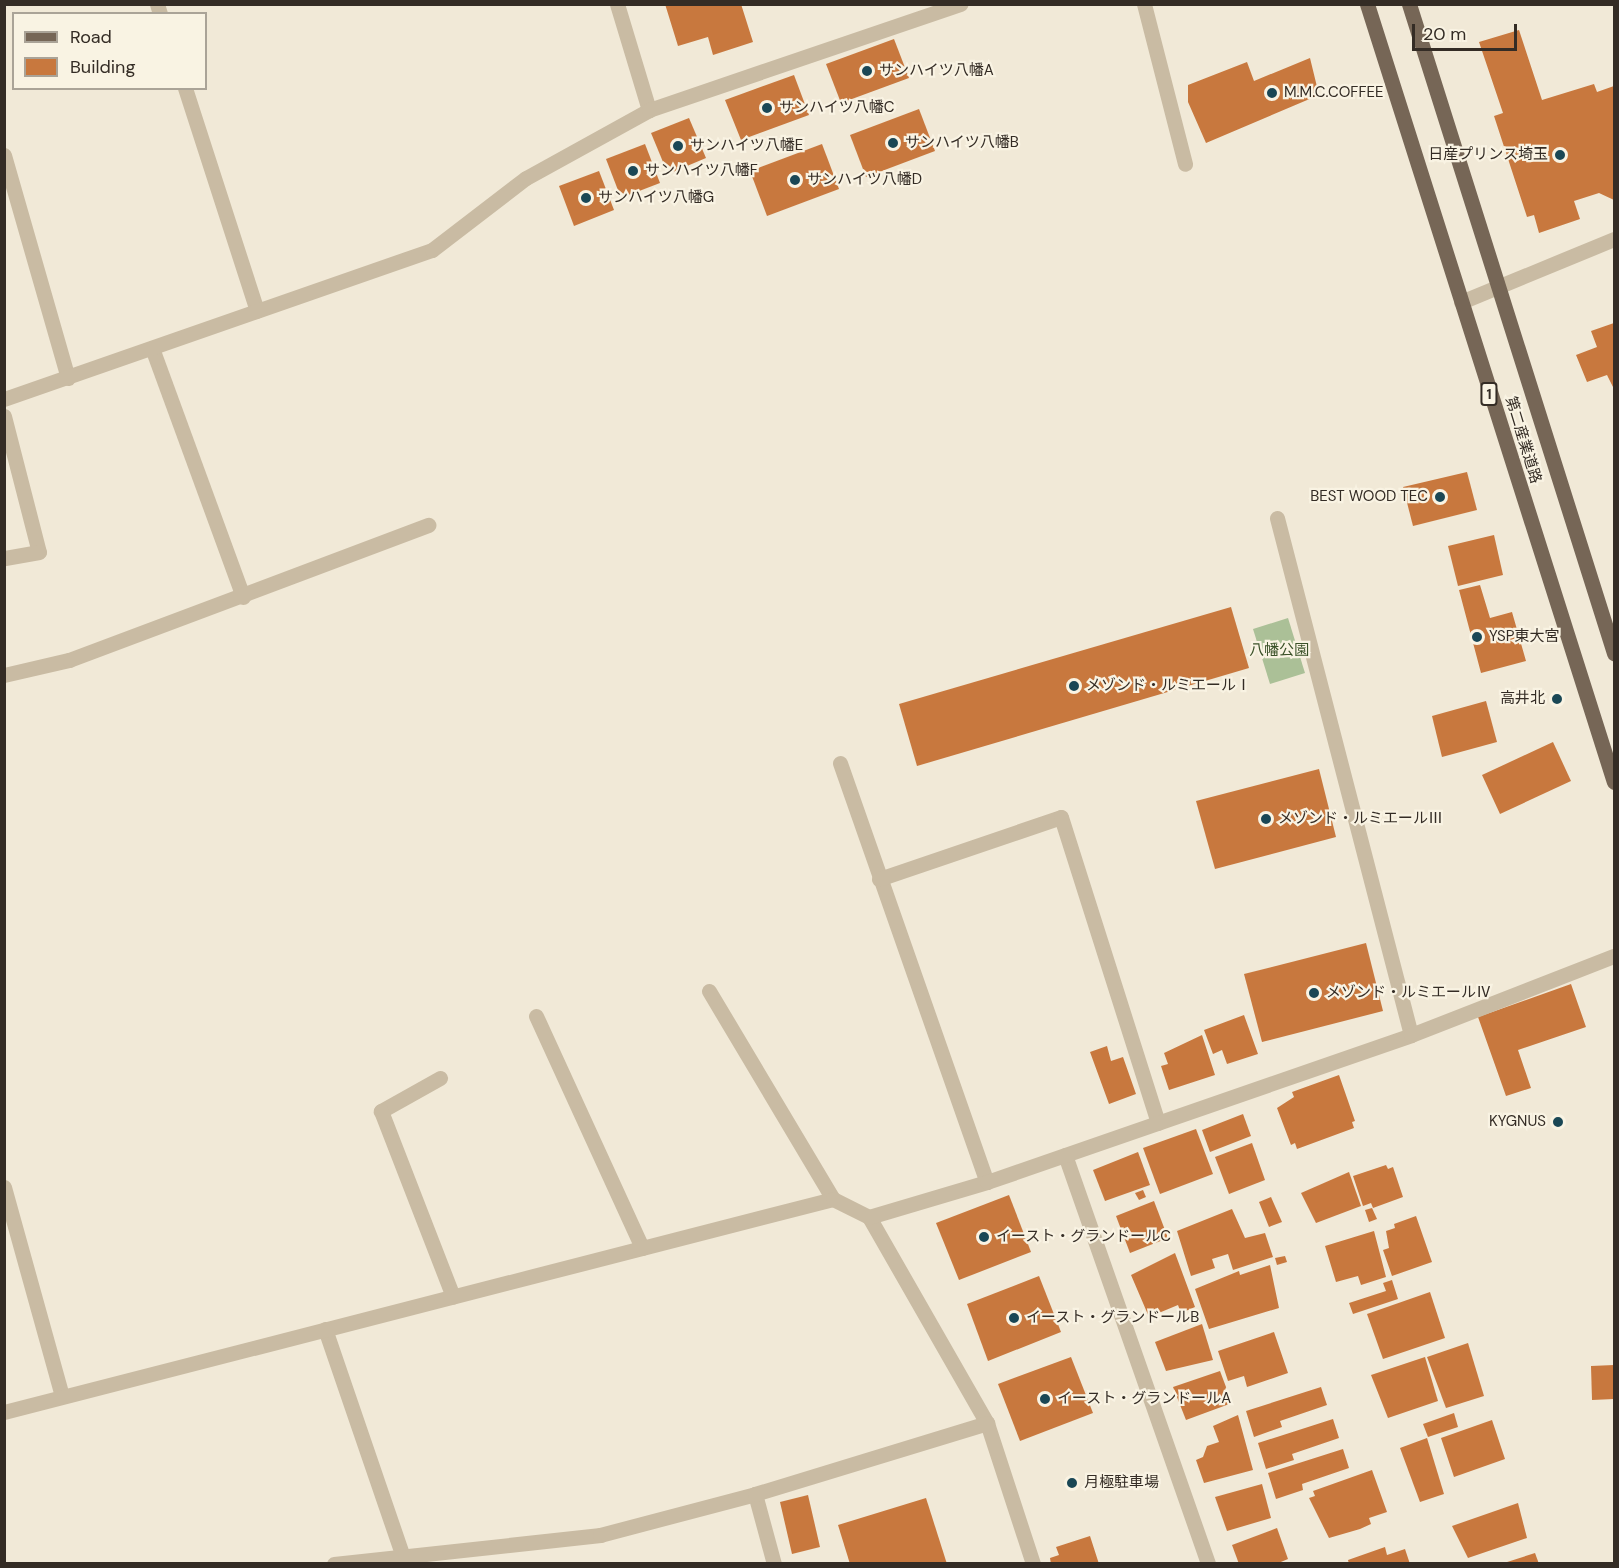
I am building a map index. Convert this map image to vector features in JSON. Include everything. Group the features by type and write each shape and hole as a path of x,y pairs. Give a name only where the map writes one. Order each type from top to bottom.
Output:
{"main road":[{"name":"第二産業道路","path":"1367,4 1614,782"},
{"name":"第二産業道路","path":"1409,4 1614,653"}],"street":[{"path":"617,4 649,110"},
{"path":"4,399 432,250 526,178 649,110 960,4"},
{"path":"1144,4 1185,164"},
{"path":"186,90 257,311"},
{"path":"4,155 68,378"},
{"path":"1461,302 1614,239"},
{"path":"152,348 243,597"},
{"path":"4,416 39,552 4,558"},
{"path":"1277,518 1411,1035"},
{"path":"4,675 69,660 243,597 429,525"},
{"path":"840,763 987,1182"},
{"path":"879,879 1061,817 1158,1123"},
{"path":"869,1217 987,1182 1411,1035 1614,956"},
{"path":"710,991 832,1199 869,1217 987,1423 1033,1563"},
{"path":"536,1016 642,1248"},
{"path":"441,1078 381,1111 453,1297"},
{"path":"1065,1155 1208,1563"},
{"path":"4,1187 62,1395"},
{"path":"4,1412 62,1395 832,1199"},
{"path":"325,1329 402,1554"},
{"path":"334,1563 402,1554 600,1535 755,1494 987,1423"},
{"path":"755,1494 774,1563"}],"green space":[{"name":"八幡公園","path":"1288,618 1305,673 1270,684 1253,629"}],"building":[{"path":"665,4 741,4 753,42 713,55 708,37 678,46"},
{"name":"日産プリンス埼玉","path":"1519,30 1542,100 1594,84 1597,92 1614,86 1614,200 1599,193 1574,201 1580,219 1539,233 1534,215 1527,217 1494,116 1503,113 1479,42"},
{"name":"サンハイツ八幡A","path":"894,39 909,78 841,103 826,64"},
{"path":"1310,58 1319,95 1206,143 1188,102 1188,85 1247,62 1254,81"},
{"name":"サンハイツ八幡C","path":"794,75 809,115 741,140 725,100"},
{"name":"サンハイツ八幡B","path":"919,109 935,151 866,177 850,135"},
{"name":"サンハイツ八幡E","path":"689,118 706,158 668,174 651,133"},
{"name":"サンハイツ八幡F","path":"645,144 660,183 621,198 606,159"},
{"name":"サンハイツ八幡D","path":"822,144 839,189 767,216 750,171"},
{"name":"サンハイツ八幡G","path":"599,171 614,210 574,226 559,186"},
{"path":"1614,323 1614,389 1607,375 1587,382 1576,355 1597,347 1591,331"},
{"path":"1467,472 1477,510 1413,526 1403,487"},
{"path":"1494,535 1503,575 1458,586 1448,546"},
{"path":"1480,585 1490,618 1512,612 1526,661 1481,673 1459,590"},
{"name":"メゾンド・ルミエールⅠ","path":"1231,607 1249,668 917,766 899,704"},
{"path":"1486,701 1497,742 1442,757 1432,716"},
{"path":"1553,742 1571,781 1500,814 1482,775"},
{"name":"メゾンド・ルミエールⅢ","path":"1319,769 1336,837 1215,869 1196,801"},
{"name":"メゾンド・ルミエールⅣ","path":"1366,943 1383,1011 1262,1042 1244,974"},
{"path":"1571,984 1586,1027 1518,1050 1531,1088 1506,1096 1478,1017"},
{"path":"1244,1015 1258,1054 1227,1064 1222,1050 1213,1054 1204,1030"},
{"path":"1202,1035 1215,1075 1169,1090 1161,1066 1168,1064 1164,1053"},
{"path":"1107,1046 1111,1061 1123,1057 1136,1094 1109,1104 1090,1052"},
{"path":"1339,1075 1355,1121 1352,1122 1354,1128 1297,1149 1295,1143 1291,1145 1277,1108 1294,1097 1292,1092"},
{"path":"1243,1114 1251,1136 1210,1152 1202,1130"},
{"path":"1196,1129 1213,1174 1160,1194 1143,1148"},
{"path":"1252,1143 1265,1180 1229,1194 1215,1157"},
{"path":"1138,1152 1150,1185 1105,1201 1093,1170"},
{"path":"1386,1165 1388,1169 1393,1167 1403,1197 1373,1208 1371,1203 1363,1206 1353,1176"},
{"path":"1349,1172 1361,1206 1316,1223 1301,1193"},
{"path":"1143,1190 1146,1197 1139,1200 1135,1193"},
{"name":"イースト・グランドールC","path":"1009,1195 1031,1252 959,1280 936,1223"},
{"path":"1271,1197 1282,1222 1269,1227 1259,1202"},
{"path":"1154,1201 1168,1238 1130,1253 1116,1216"},
{"path":"1372,1208 1377,1219 1369,1222 1365,1210"},
{"path":"1232,1209 1245,1238 1265,1233 1273,1257 1233,1270 1228,1254 1212,1259 1215,1268 1191,1276 1177,1231"},
{"path":"1416,1216 1432,1262 1392,1276 1383,1250 1389,1248 1386,1231 1395,1228 1394,1224"},
{"path":"1374,1231 1386,1277 1361,1285 1358,1276 1336,1282 1325,1246"},
{"path":"1175,1253 1195,1307 1181,1313 1178,1305 1149,1317 1131,1275"},
{"path":"1285,1256 1287,1262 1277,1265 1275,1258"},
{"path":"1270,1265 1279,1308 1209,1329 1195,1289 1239,1271 1240,1275"},
{"name":"イースト・グランドールB","path":"1039,1276 1061,1332 988,1361 967,1304"},
{"path":"1392,1280 1398,1299 1353,1314 1349,1303 1386,1291 1383,1283"},
{"path":"1430,1292 1445,1338 1383,1359 1367,1314"},
{"path":"1202,1324 1213,1360 1166,1371 1155,1342"},
{"path":"1274,1332 1288,1373 1247,1387 1244,1376 1228,1381 1218,1351"},
{"path":"1468,1343 1484,1396 1446,1408 1427,1357"},
{"name":"イースト・グランドールA","path":"1071,1357 1093,1413 1020,1441 998,1384"},
{"path":"1425,1357 1438,1401 1388,1418 1371,1375"},
{"path":"1614,1365 1614,1399 1592,1400 1591,1366"},
{"path":"1220,1371 1232,1403 1186,1420 1173,1387"},
{"path":"1321,1387 1327,1405 1280,1421 1282,1427 1254,1437 1246,1411"},
{"path":"1454,1413 1458,1427 1428,1437 1423,1424"},
{"path":"1238,1415 1253,1470 1204,1483 1196,1460 1203,1457 1207,1446 1219,1442 1213,1426"},
{"path":"1333,1419 1339,1438 1292,1454 1294,1460 1266,1469 1258,1443"},
{"path":"1492,1420 1505,1459 1454,1477 1441,1438"},
{"path":"1427,1438 1444,1494 1420,1502 1400,1448"},
{"path":"1343,1449 1349,1468 1302,1484 1303,1490 1276,1499 1268,1473"},
{"path":"1372,1470 1387,1512 1369,1518 1371,1524 1360,1529 1329,1538 1309,1498 1315,1496 1313,1491"},
{"path":"1262,1484 1271,1518 1227,1531 1215,1497"},
{"path":"808,1495 820,1547 792,1554 780,1502"},
{"path":"926,1498 947,1564 850,1564 838,1525"},
{"path":"1518,1503 1527,1538 1468,1558 1452,1526"},
{"path":"1277,1528 1288,1559 1276,1564 1239,1564 1232,1545"},
{"path":"1090,1536 1099,1564 1051,1564 1050,1558 1059,1555 1056,1547"},
{"path":"1385,1547 1387,1555 1405,1549 1410,1564 1349,1564 1348,1560"},
{"path":"1535,1553 1539,1564 1504,1564 1504,1563"}],"place":[{"name":"サンハイツ八幡A","path":"867,71"},
{"name":"M.M.C.COFFEE","path":"1272,93"},
{"name":"サンハイツ八幡C","path":"767,108"},
{"name":"サンハイツ八幡B","path":"893,143"},
{"name":"サンハイツ八幡E","path":"678,146"},
{"name":"日産プリンス埼玉","path":"1560,155"},
{"name":"サンハイツ八幡F","path":"633,171"},
{"name":"サンハイツ八幡D","path":"795,180"},
{"name":"サンハイツ八幡G","path":"586,198"},
{"name":"BEST WOOD TEC","path":"1440,497"},
{"name":"YSP東大宮","path":"1477,637"},
{"name":"メゾンド・ルミエールⅠ","path":"1074,686"},
{"name":"高井北","path":"1557,699"},
{"name":"メゾンド・ルミエールⅢ","path":"1266,819"},
{"name":"メゾンド・ルミエールⅣ","path":"1314,993"},
{"name":"KYGNUS","path":"1558,1122"},
{"name":"イースト・グランドールC","path":"984,1237"},
{"name":"イースト・グランドールB","path":"1014,1318"},
{"name":"イースト・グランドールA","path":"1045,1399"},
{"name":"月極駐車場","path":"1072,1483"}]}
